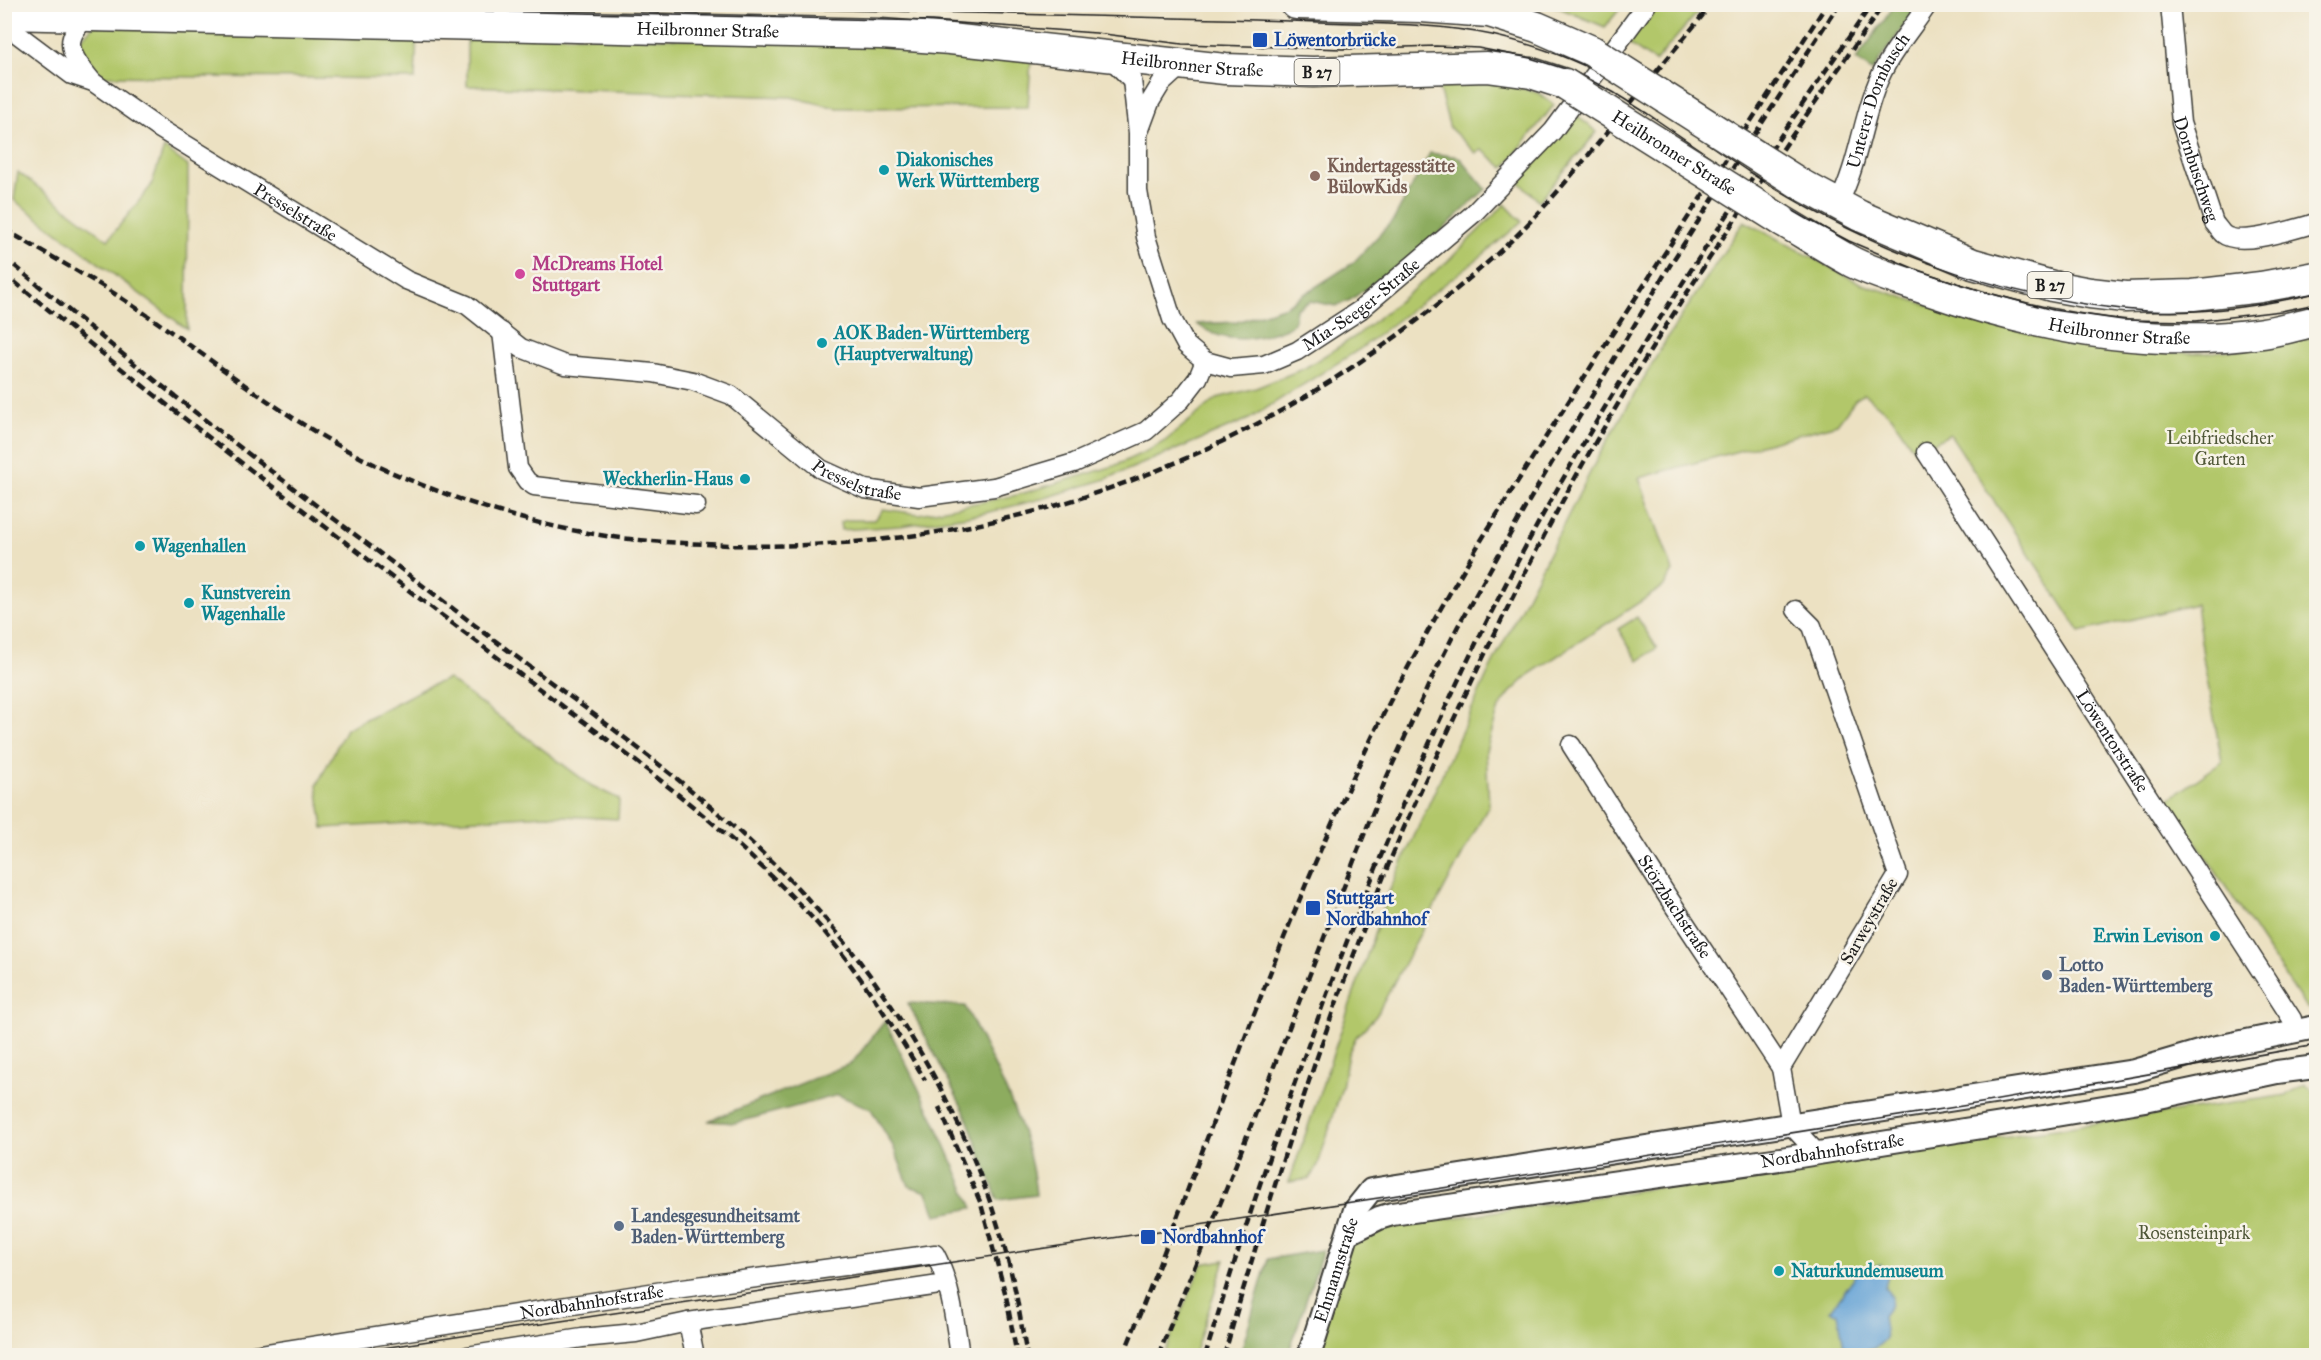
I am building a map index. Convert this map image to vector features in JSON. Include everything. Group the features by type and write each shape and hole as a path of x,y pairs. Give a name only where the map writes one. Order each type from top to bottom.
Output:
{"main road":[{"name":"Heilbronner Straße","path":"1296,4 1490,8 1592,51 1802,184 1860,216 1972,264 2052,286 2125,297 2193,295 2261,287 2316,277"},
{"name":"Heilbronner Straße","path":"4,14 881,34 950,39 1225,69 1313,72 1487,67 1531,73 1565,84 1851,262 1957,300 2038,322 2146,338 2205,338 2264,333 2316,321"}],"street":[{"name":"Mia-Seeger-Straße","path":"1205,361 1231,368 1264,364 1286,355 1360,310 1473,214 1553,131 1647,4"},
{"name":"Unterer Dornbusch","path":"1838,204 1854,165 1875,91 1886,65 1928,4"},
{"name":"Dornbuschweg","path":"2170,4 2181,123 2214,223 2224,235 2237,239 2256,238 2316,224"},
{"name":"Presselstraße","path":"89,16 76,26 70,41 75,60 93,82 157,127 329,234 406,280 467,305 521,348 566,365 653,373 693,381 731,395 821,469 866,489 919,497 994,487 1074,463 1146,431 1181,400 1197,378 1205,361"},
{"name":"Presselstraße","path":"4,24 72,75 93,82"},
{"path":"1107,56 1131,80 1138,133 1138,191 1146,237 1158,278 1172,319 1186,345 1205,361"},
{"path":"1138,133 1150,102 1161,84 1183,64"},
{"path":"502,332 518,468 527,481 534,486 696,505"},
{"name":"Löwentorstraße","path":"1925,450 2292,1019 2294,1031"},
{"name":"Sarweystraße","path":"1781,1068 1898,875 1812,626 1796,610"},
{"name":"Störzbachstraße","path":"1571,745 1781,1068"},
{"name":"Nordbahnhofstraße","path":"1371,1190 2134,1071 2212,1048 2316,1027"},
{"name":"Nordbahnhofstraße","path":"1348,1233 1392,1214 1817,1153 2134,1102 2277,1072 2316,1067"},
{"path":"1781,1068 1791,1125 1817,1153"},
{"name":"Ehmannstraße","path":"1310,1356 1355,1210 1371,1190"},
{"name":"Nordbahnhofstraße","path":"248,1356 664,1291 935,1254 946,1284 688,1322 617,1336 582,1338 467,1356"},
{"path":"946,1284 960,1356"},
{"path":"688,1322 695,1356"}],"green space":[{"path":"1552,5 1623,5 1605,27"},
{"path":"1660,5 1704,5 1655,62 1628,43"},
{"path":"1895,5 1919,5 1872,71 1856,60"},
{"path":"94,25 417,33 415,79 99,76 79,54 77,43"},
{"path":"467,33 888,44 1031,59 1028,107 837,108 791,97 467,86"},
{"path":"1436,78 1484,78 1539,93 1554,105 1504,168 1482,150 1476,153 1450,128"},
{"path":"1576,115 1597,132 1539,201 1518,181"},
{"path":"164,148 188,166 187,329 14,200 18,172 108,240 151,186"},
{"path":"1430,153 1459,157 1486,189 1423,248 1350,300 1336,306 1310,301 1296,309 1294,323 1282,330 1259,337 1241,339 1214,334 1197,324 1237,322 1286,306 1353,263 1394,219"},
{"path":"1505,204 1522,222 1484,254 1360,349 1249,419 1106,479 1045,498 981,514 900,526 841,530 840,522 875,520 883,509 919,514 1017,495 1114,466 1151,449 1165,441 1217,398 1256,388 1305,368 1356,336 1447,262"},
{"name":"Leibfriedscher Garten","path":"1744,221 1862,284 1953,313 2042,336 2143,352 2204,353 2270,346 2316,336 2316,1007 2307,1008 2303,1003 2168,800 2222,762 2196,604 2080,632 1950,434 1916,453 1892,417 1864,394 1855,400 1837,424 1639,478 1673,571 1663,587 1531,673 1510,693 1499,708 1486,751 1489,805 1376,1016 1356,1037 1348,1054 1342,1087 1318,1165 1309,1179 1289,1182 1388,894 1490,669 1599,455 1666,340"},
{"path":"1637,617 1657,648 1638,661 1618,629"},
{"path":"448,679 592,786 619,799 618,819 547,815 323,828 317,785 346,729 427,687"},
{"path":"908,1003 965,1006 999,1074 1019,1121 1036,1195 998,1200 965,1113"},
{"path":"885,1021 934,1120 973,1208 936,1215 927,1192 909,1186 893,1146 871,1109 838,1095 735,1123 708,1121 852,1063"},
{"name":"Rosensteinpark","path":"2305,1084 2316,1093 2316,1355 1309,1356 1349,1233 2287,1095"},
{"path":"1323,1250 1288,1355 1240,1355 1268,1259"},
{"path":"1225,1260 1194,1355 1163,1355 1202,1264"}],"water":[{"path":"1881,1265 1882,1274 1888,1275 1885,1288 1892,1297 1891,1305 1883,1316 1886,1338 1873,1348 1845,1354 1838,1313 1830,1311 1861,1268"}],"tram line":[{"path":"182,4 932,21 1096,33 1182,44 1343,49 1436,46 1478,48 1530,58 1575,72 1648,114 1766,195 1809,220 1849,241 1920,271 1992,294 2053,310 2123,320 2196,321 2281,311 2316,304"},
{"path":"612,4 1386,24 1440,27 1475,32 1541,49 1587,67 1651,104 1749,172 1791,198 1881,244 1975,279 2073,302 2146,311 2220,309 2269,303 2316,293"},
{"path":"329,1356 1385,1197 1981,1103 2316,1045"}],"railway":[{"path":"4,229 124,300 262,397 325,438 391,472 442,493 494,510 546,525 600,535 697,544 837,543 942,531 1044,509 1142,476 1237,434 1328,383 1415,322 1513,239 1567,181 1712,4"},
{"path":"1123,1356 1278,952 1311,872 1383,715 1432,623 1512,490 1827,4"},
{"path":"1158,1356 1227,1187 1385,781 1458,626 1529,501 1672,262 1839,4"},
{"path":"1205,1356 1266,1167 1332,980 1406,797 1489,617 1531,537 1621,380 1769,153 1872,4"},
{"path":"1224,1356 1295,1123 1355,951 1406,823 1490,645 1567,492 1618,403 1691,287 1884,4"},
{"path":"4,257 241,448 626,739 704,801 777,867 819,911 858,959 894,1010 927,1064 956,1119 981,1177 1001,1235 1016,1294 1027,1356"},
{"path":"4,273 178,413 687,801 728,836 767,872 822,929 884,1013 925,1080"},
{"path":"939,1107 981,1204 1006,1296 1017,1356"}],"place":[{"name":"Löwentorbrücke","path":"1260,40"},
{"name":"Diakonisches Werk Württemberg","path":"884,170"},
{"name":"Kindertagesstätte BülowKids","path":"1315,176"},
{"name":"McDreams Hotel Stuttgart","path":"520,274"},
{"name":"AOK Baden-Württemberg (Hauptverwaltung)","path":"822,343"},
{"name":"Weckherlin-Haus","path":"745,479"},
{"name":"Wagenhallen","path":"140,546"},
{"name":"Kunstverein Wagenhalle","path":"189,603"},
{"name":"Stuttgart Nordbahnhof","path":"1313,908"},
{"name":"Erwin Levison","path":"2215,936"},
{"name":"Lotto Baden-Württemberg","path":"2047,975"},
{"name":"Landesgesundheitsamt Baden-Württemberg","path":"619,1226"},
{"name":"Nordbahnhof","path":"1148,1237"},
{"name":"Naturkundemuseum","path":"1779,1271"}]}
